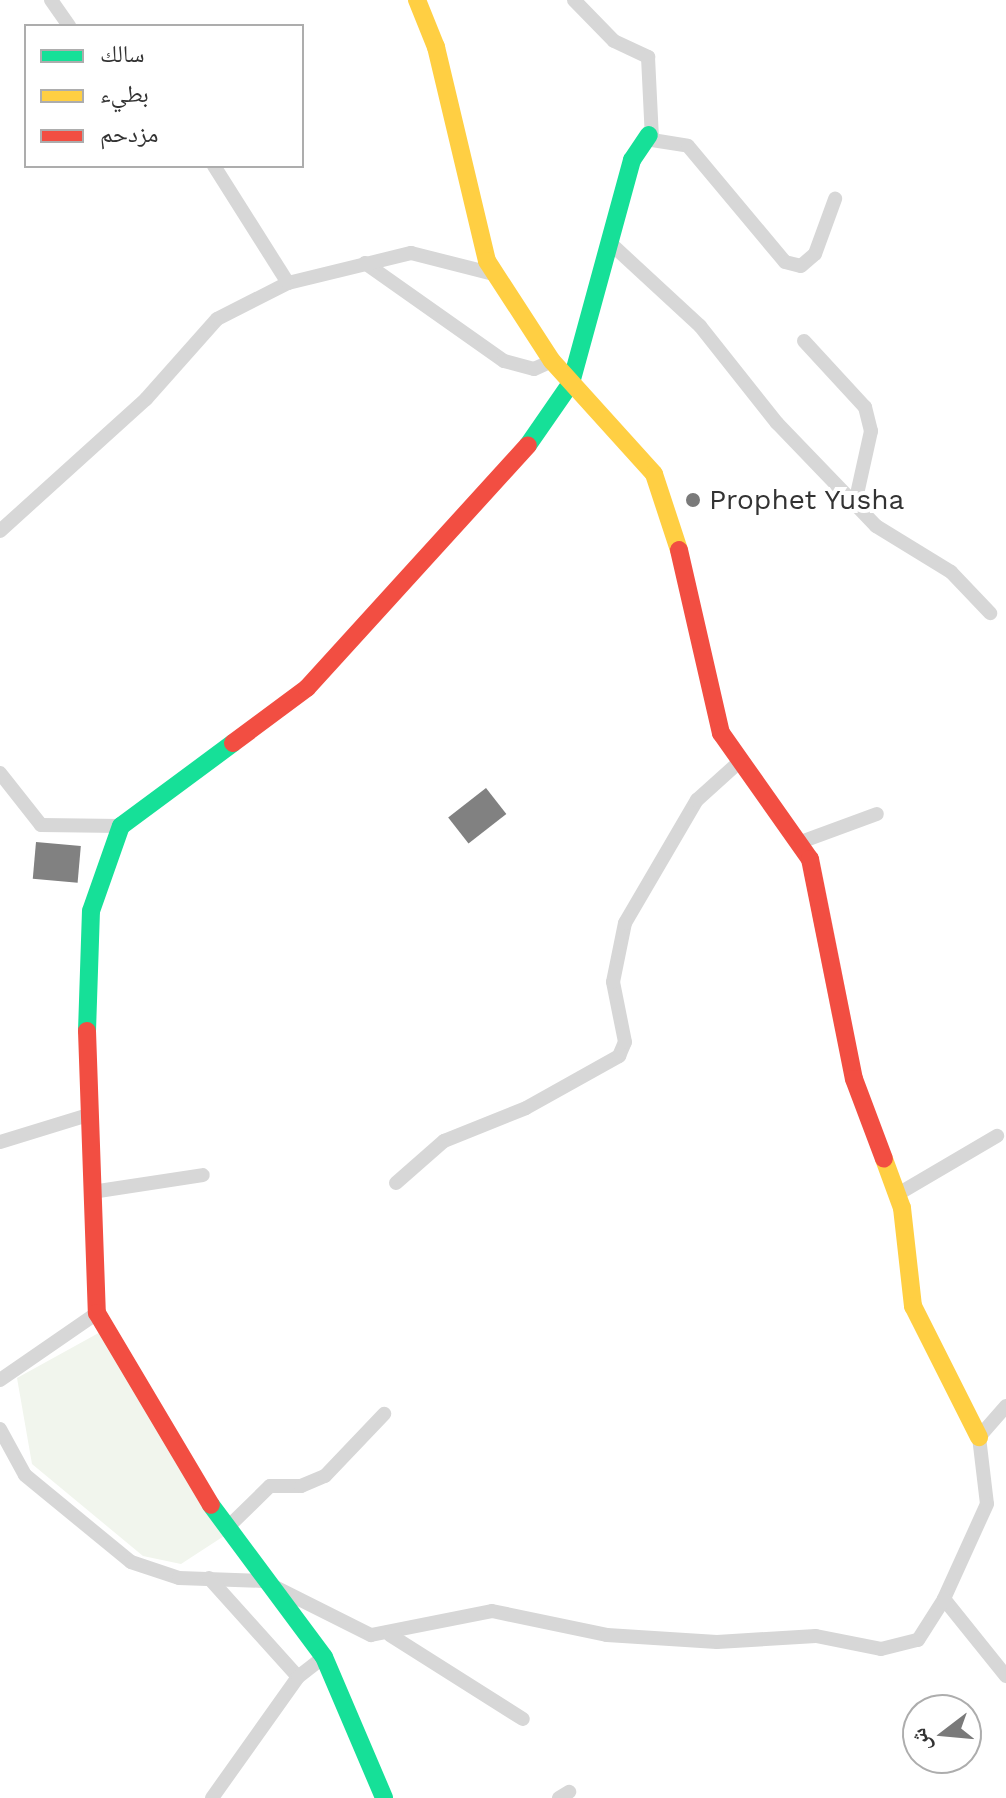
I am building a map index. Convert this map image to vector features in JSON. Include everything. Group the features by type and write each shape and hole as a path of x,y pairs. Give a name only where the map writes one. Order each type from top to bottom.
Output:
{"street":[{"path":"51,0 68,24"},
{"path":"390,1635 492,1611 664,1641 816,1636 881,1649 918,1640 944,1599 987,1504 979,1437 913,1306 898,1194 854,1079 823,904 798,843 737,764 712,704 664,496 644,458 552,361 494,274 436,47 417,0"},
{"path":"384,1798 324,1657 263,1581 227,1528 97,1313 92,1192 91,911 121,826 307,688 504,476 550,421 571,383 632,160 649,135 648,57 614,41 574,0"},
{"path":"649,135 659,145 688,146 785,262 801,266 815,254 835,199"},
{"path":"215,168 288,283"},
{"path":"609,242 700,326 876,526 951,572 990,613"},
{"path":"0,531 146,399 217,319 288,283 365,263 426,254 494,274"},
{"path":"365,263 504,361 534,369 552,361"},
{"path":"804,341 865,407 871,431 855,503"},
{"path":"396,1183 444,1141 526,1108 619,1056 625,1042 613,982 625,923 697,800 737,764"},
{"path":"0,773 6,795 41,825 121,826"},
{"path":"798,843 877,814"},
{"path":"2,1146 91,1114"},
{"path":"898,1194 997,1136"},
{"path":"92,1192 203,1175"},
{"path":"0,1380 97,1313"},
{"path":"979,1437 1006,1406"},
{"path":"227,1528 270,1486 301,1486 325,1476 384,1414"},
{"path":"0,1429 25,1475 131,1562 179,1578 263,1581 350,1628 390,1635 523,1719"},
{"path":"209,1578 298,1677"},
{"path":"944,1599 1004,1668"},
{"path":"212,1798 298,1677 324,1657"}],"shaded area":[{"path":"104,1330 224,1536 181,1564 143,1556 32,1464 17,1378"}],"building":[{"path":"486,788 506,814 468,844 448,818"},
{"path":"36,842 81,846 78,883 33,879"}],"traffic: fast":[{"path":"528,445 571,383 632,160 649,135"},
{"path":"87,1031 91,911 121,826 233,743"},
{"path":"211,1505 324,1657 384,1798"}],"traffic: slow":[{"path":"417,0 436,47 487,261 552,361 654,474 679,550"},
{"path":"884,1159 902,1208 913,1306 979,1437"}],"traffic: jam":[{"path":"233,743 307,688 528,445"},
{"path":"679,550 721,733 810,859 854,1079 884,1159"},
{"path":"87,1031 97,1313 211,1505"}],"place":[{"name":"Prophet Yusha","path":"693,500"}]}
